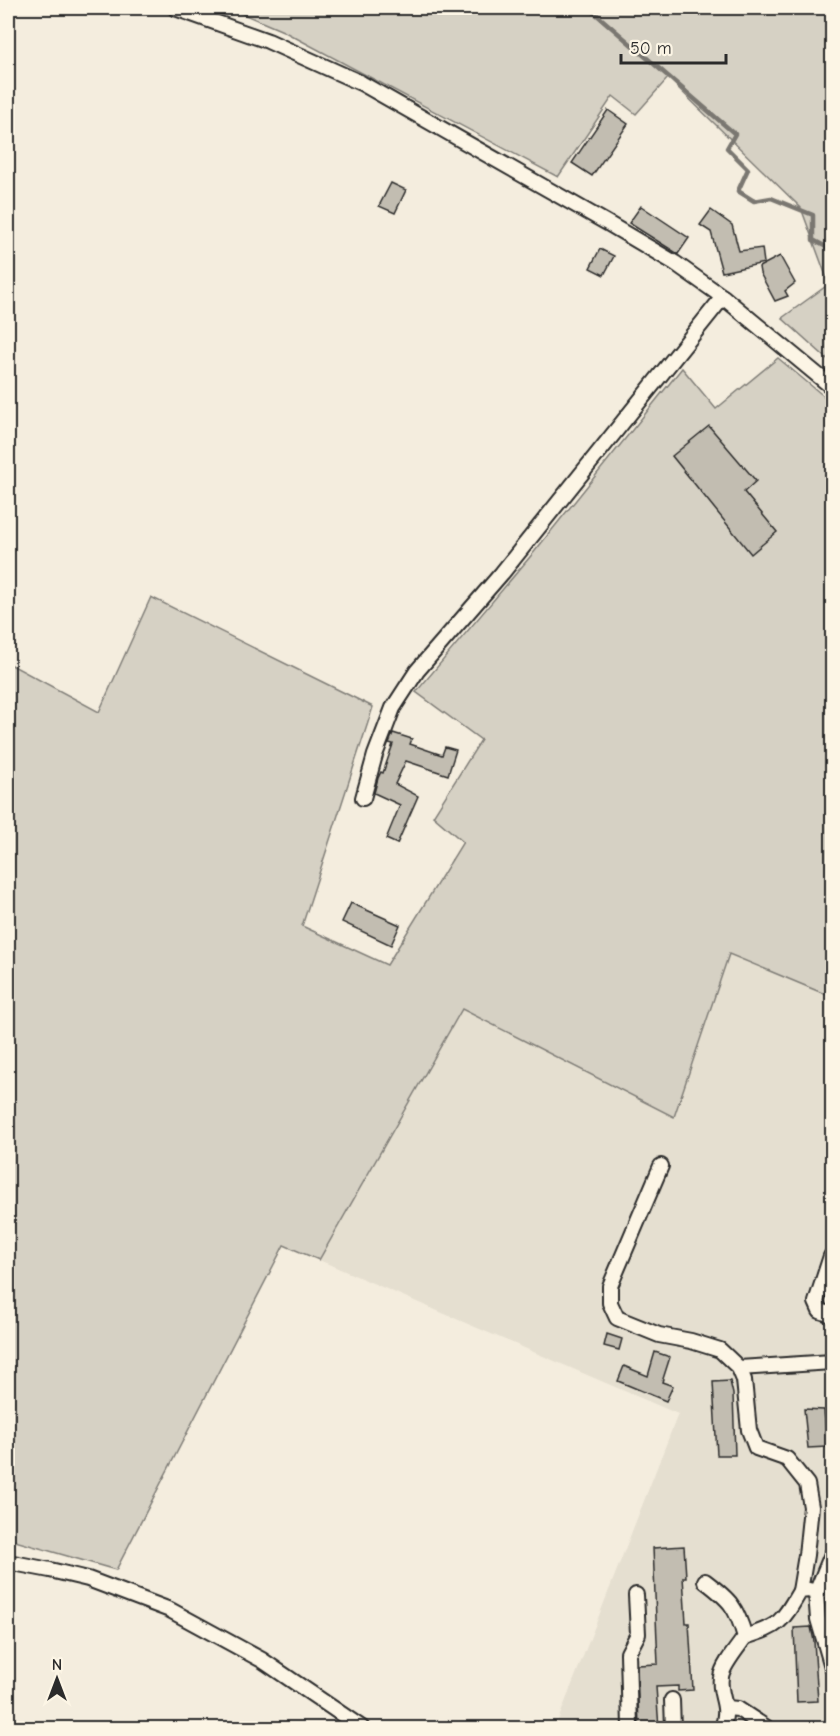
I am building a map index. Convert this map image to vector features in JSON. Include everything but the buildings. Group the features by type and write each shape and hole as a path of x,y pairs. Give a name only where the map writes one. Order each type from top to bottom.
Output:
{"street":[{"path":"175,8 268,41 362,83 656,252 723,297 832,387"},
{"path":"363,798 375,755 393,708 417,671 502,573 723,297"},
{"path":"661,1166 610,1286 610,1303 617,1318 659,1335 691,1341 720,1350 739,1368 744,1380 749,1430 756,1448 787,1459 807,1484 811,1507 800,1591 783,1620 771,1629 745,1637 721,1675 720,1685 727,1708 722,1728"},
{"path":"831,1256 816,1302 820,1311 832,1315"},
{"path":"739,1368 832,1362"},
{"path":"832,1554 816,1593 818,1619 832,1667"},
{"path":"8,1563 88,1579 170,1610 262,1660 362,1728"},
{"path":"705,1581 728,1598 739,1616 745,1637"},
{"path":"800,1591 809,1590 816,1593"},
{"path":"630,1728 628,1653 638,1634 636,1594"},
{"path":"672,1700 673,1728"},
{"path":"727,1708 738,1709 767,1728"}],"shaded area":[{"path":"229,8 832,8 832,363 782,318 829,284 801,208 668,78 636,114 613,96 558,177 283,31"},
{"path":"778,358 832,403 832,997 729,954 674,1117 462,1009 319,1260 284,1245 116,1570 8,1539 8,663 99,712 151,597 373,707 302,926 387,965 463,842 433,816 481,740 416,692 535,551 682,368 716,409"},
{"path":"729,954 832,997 832,1728 555,1728 678,1414 319,1260 462,1009 674,1117"}],"waterway":[{"path":"589,8 735,134 727,148 748,169 738,191 754,201 771,198 813,215 813,240 832,250"}]}
